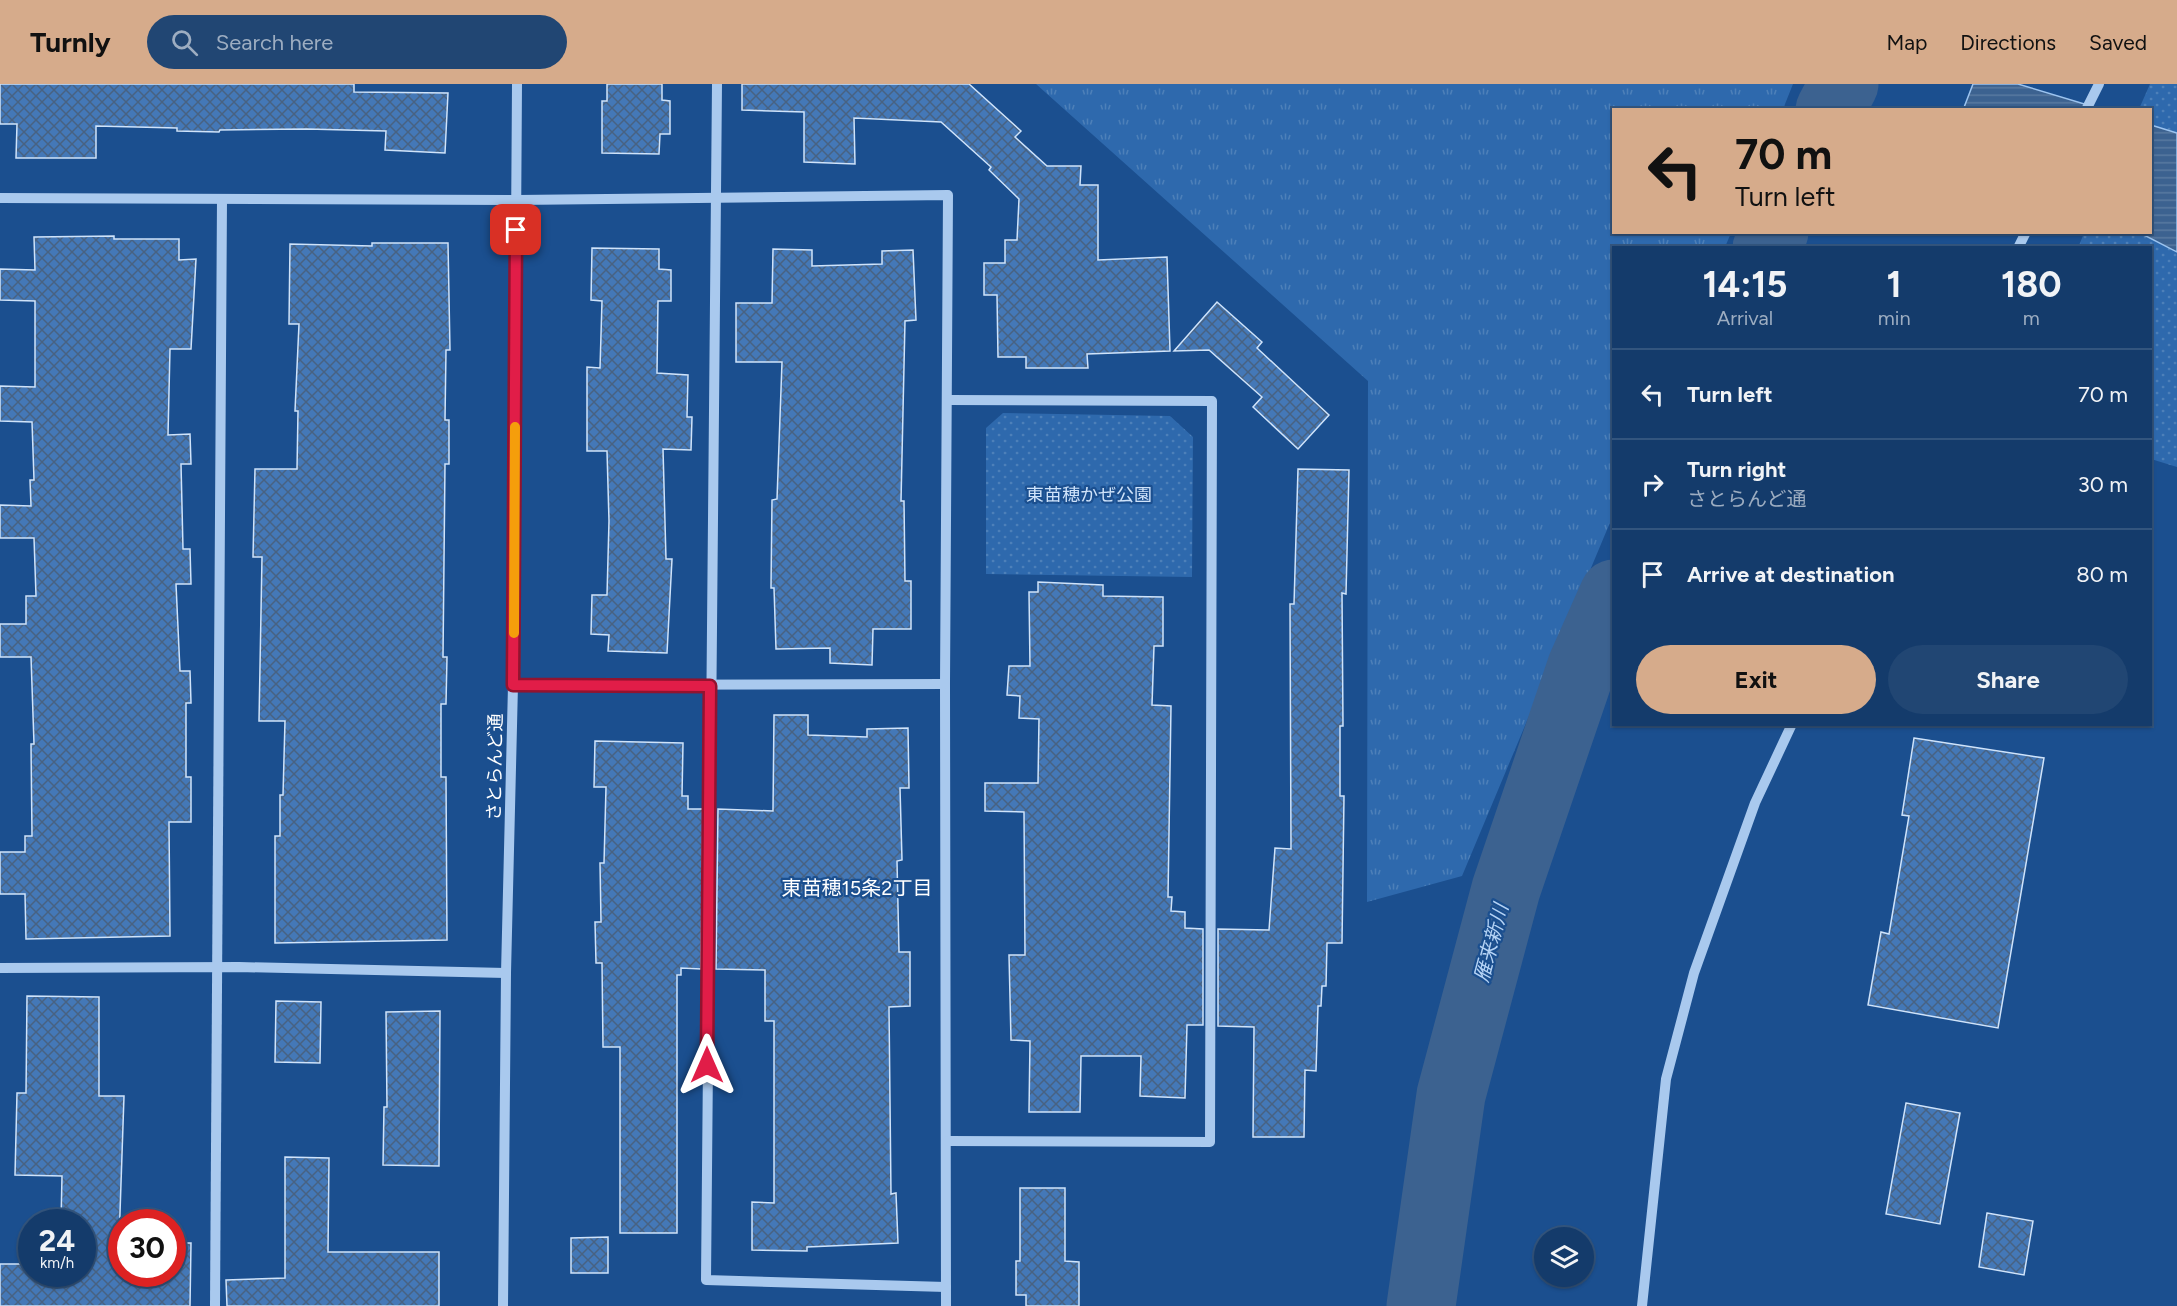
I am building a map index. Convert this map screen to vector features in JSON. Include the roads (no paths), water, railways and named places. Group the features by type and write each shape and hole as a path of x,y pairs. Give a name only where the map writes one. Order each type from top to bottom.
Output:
{"street":[{"name":"さとらんど通","path":"503,1306 506,973 513,685 517,84"},
{"path":"717,84 706,1280 946,1287"},
{"path":"2087,108 2098,84"},
{"path":"0,198 517,200 948,195 949,400 945,684 948,1141 946,1306"},
{"path":"215,1306 219,969 222,199"},
{"path":"948,1141 1210,1142 1212,413 1212,401 949,400"},
{"path":"513,685 945,684"},
{"path":"1642,1306 1666,1079 1694,973 1747,825 1791,726"},
{"path":"0,968 506,973"}],"waterway":[{"name":"雁来新川","path":"1831,108 1844,84"},
{"name":"雁来新川","path":"1768,246 1773,234"},
{"name":"雁来新川","path":"1421,1306 1451,1095 1506,889 1582,666 1612,598"}],"district":[{"name":"東苗穂15条2丁目","path":"857,888"}],"park label":[{"name":"東苗穂かぜ公園","path":"1089,495"}]}
